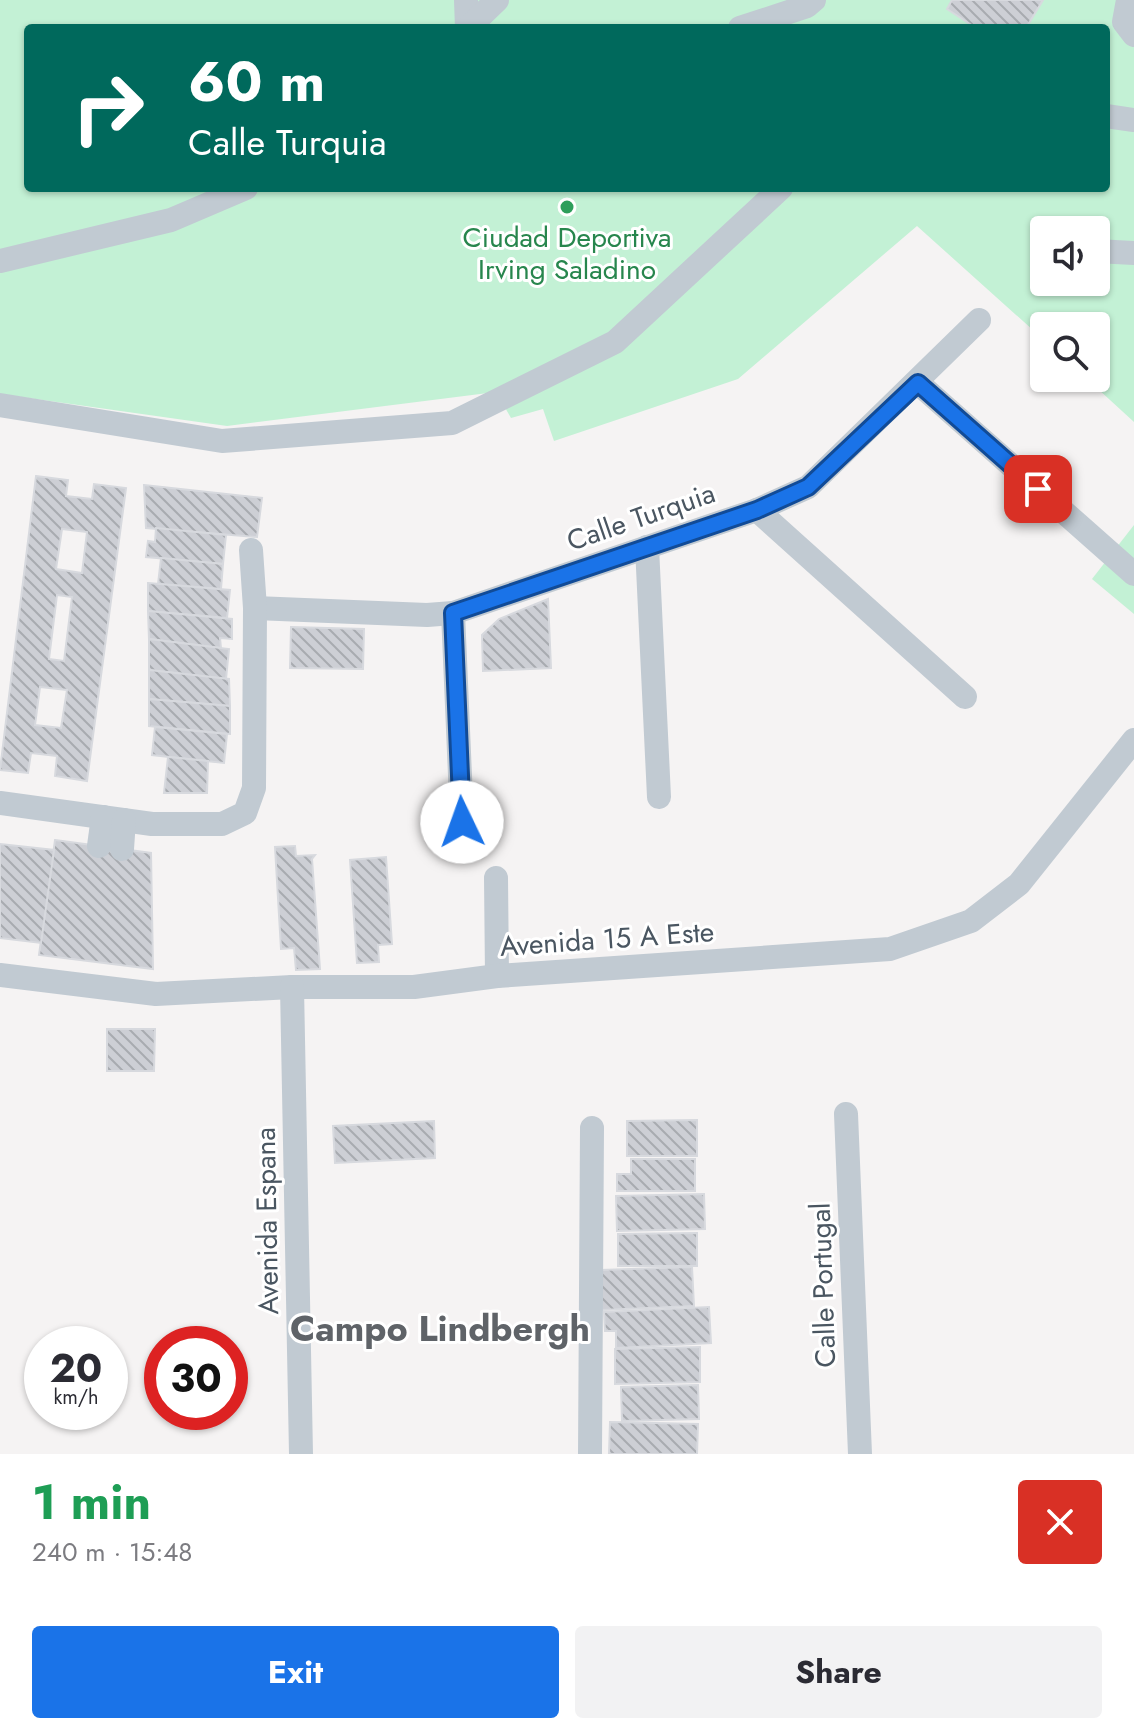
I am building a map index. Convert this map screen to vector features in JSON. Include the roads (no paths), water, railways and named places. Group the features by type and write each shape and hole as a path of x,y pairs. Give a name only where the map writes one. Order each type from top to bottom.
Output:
{"street":[{"path":"466,0 468,24"},
{"path":"472,24 497,0"},
{"path":"752,24 807,6 814,0"},
{"path":"1128,0 1124,22 1134,35"},
{"path":"1110,117 1134,120"},
{"path":"0,261 171,220 237,192"},
{"path":"0,405 222,441 452,423 615,342 777,192"},
{"path":"1110,252 1134,253"},
{"name":"Calle Turquia","path":"255,608 427,615 453,613 757,510 808,487 918,383 979,320"},
{"path":"918,383 1134,574"},
{"path":"757,510 965,697"},
{"path":"647,547 659,797"},
{"path":"0,803 152,824 222,824 245,813 254,788 255,608 251,550"},
{"path":"453,613 462,822"},
{"name":"Avenida 15 A Este","path":"0,975 156,994 292,987 414,987 497,976 890,949 971,921 1019,884 1134,740"},
{"path":"111,847 114,819"},
{"path":"496,878 497,976"},
{"name":"Avenida Espana","path":"292,987 301,1454"},
{"name":"Calle Portugal","path":"846,1114 860,1454"},
{"path":"590,1454 592,1128"}],"place":[{"name":"Ciudad Deportiva Irving Saladino","path":"567,207"}],"district":[{"name":"Campo Lindbergh","path":"440,1328"}]}
